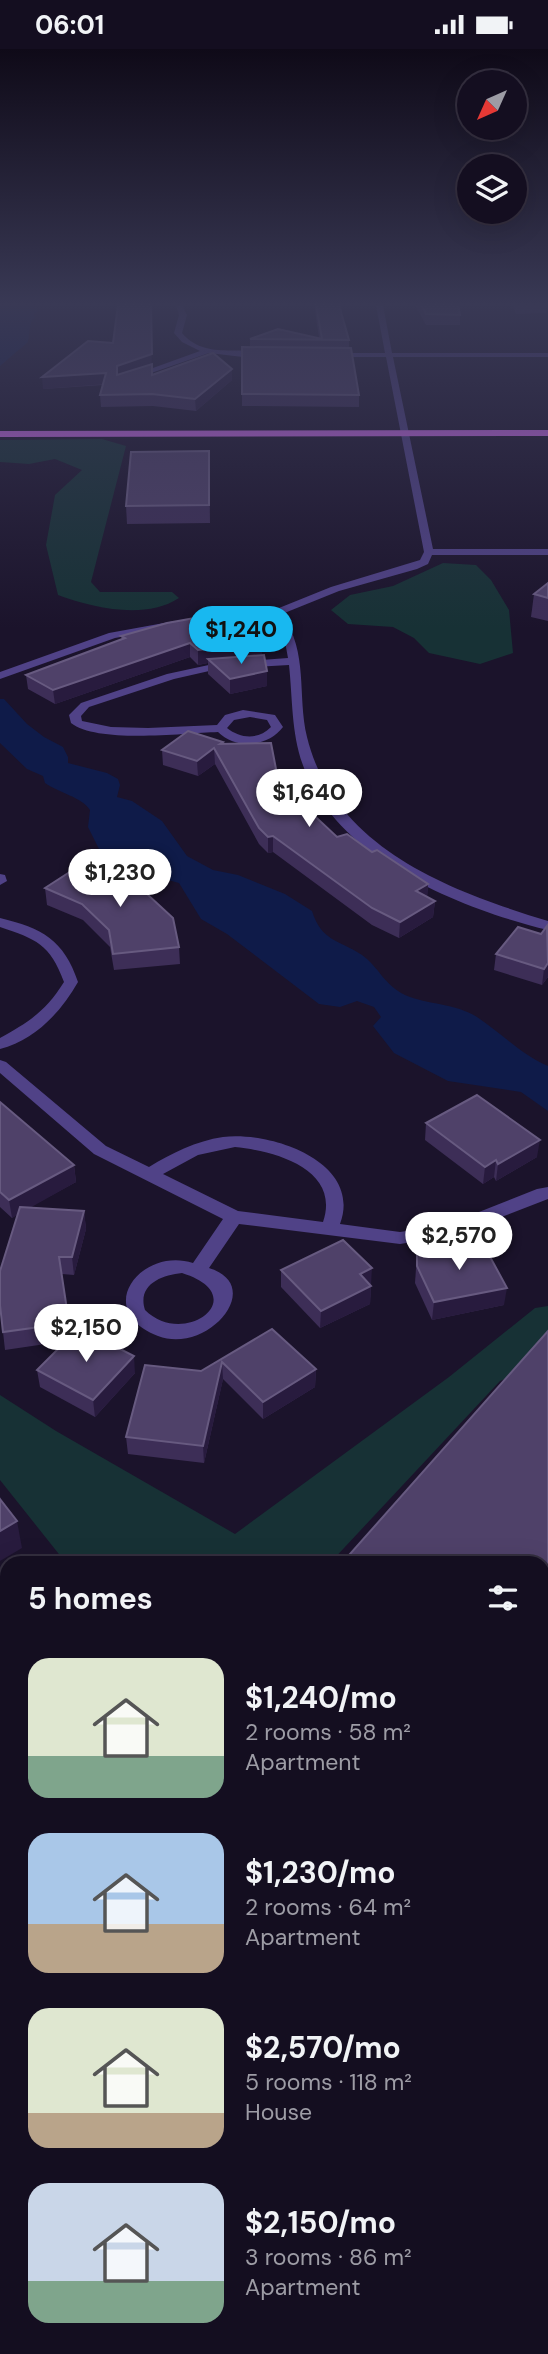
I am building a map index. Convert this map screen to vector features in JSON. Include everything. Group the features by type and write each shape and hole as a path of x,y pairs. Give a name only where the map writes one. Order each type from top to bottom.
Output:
{"main road":[{"path":"0,434 548,433"}],"street":[{"path":"220,617 276,613 335,589 424,562 429,552 400,413"},
{"path":"429,552 548,552"},
{"path":"276,613 288,632 300,726 314,780 329,806 390,860 436,886 488,909 548,926"},
{"path":"0,676 113,635 193,621"},
{"path":"292,661 218,666 171,676 85,705 75,715 78,723 113,730 221,728 229,736 252,740 269,735 277,727 300,726"},
{"path":"221,728 229,718 245,714 271,718 277,727"},
{"path":"0,922 40,936 63,959 71,982 57,1006 32,1027 0,1044"},
{"path":"0,1065 100,1150 234,1217 330,1227 400,1238 449,1231 548,1193"},
{"path":"149,1175 187,1151 225,1142 256,1144 293,1154 317,1168 334,1189 337,1210 330,1227"},
{"path":"198,1269 234,1217"},
{"path":"168,1267 198,1269 212,1276 224,1293 224,1304 218,1315 208,1324 179,1333 149,1326 139,1317 133,1305 133,1294 145,1277 168,1267"}],"green space":[{"path":"102,439 126,446 91,582 100,592 172,592 179,598 166,605 151,609 119,610 58,595 46,545 55,495 82,470 55,459 29,464 0,462 0,440"},
{"path":"443,563 476,565 491,580 509,610 513,653 480,664 429,653 414,638 393,627 348,624 331,610 350,595 393,586"},
{"path":"548,1306 548,1369 538,1365 500,1381 337,1556 60,1556 0,1480 0,1395 56,1431 235,1534 449,1377 535,1308"}],"water":[{"path":"0,699 4,699 27,724 44,737 63,747 68,763 107,773 118,779 120,785 117,797 132,801 162,821 187,856 213,870 238,875 285,894 312,911 326,934 362,955 398,991 414,998 469,1012 529,1056 548,1066 548,1111 521,1092 448,1081 394,1053 373,1026 381,1017 374,1007 357,1001 340,1007 319,1004 227,934 201,919 179,883 161,878 129,859 101,853 88,827 90,810 76,798 45,783 43,776 27,769 0,743"}],"building":[{"path":"209,451 209,505 126,506 131,452"},
{"path":"548,583 548,598 534,594"},
{"path":"245,609 246,614 256,613 262,643 198,650 190,643 53,690 26,675 125,638 121,636 167,623"},
{"path":"264,655 267,671 230,679 208,659"},
{"path":"188,731 223,742 220,744 271,743 276,769 298,805 302,804 337,837 347,834 372,852 377,850 428,884 416,891 435,901 400,922 372,908 273,836 268,837 259,828 214,748 197,761 162,750"},
{"path":"87,861 133,881 173,918 179,947 113,954 109,930 82,904 45,888"},
{"path":"547,926 548,963 544,969 496,954 518,927 541,934"},
{"path":"477,1095 540,1140 498,1164 496,1160 485,1167 426,1123"},
{"path":"0,1102 74,1165 9,1200 0,1192"},
{"path":"20,1207 84,1211 72,1257 59,1257 69,1323 3,1332 0,1271"},
{"path":"343,1240 372,1268 360,1274 371,1286 321,1311 281,1270"},
{"path":"482,1242 507,1288 434,1302 417,1266 417,1254"},
{"path":"79,1328 134,1356 93,1400 37,1370"},
{"path":"272,1329 316,1369 263,1402 222,1362 203,1446 126,1437 145,1365 201,1371"},
{"path":"548,1331 548,1556 348,1556"},
{"path":"0,1499 17,1521 0,1531"}]}
